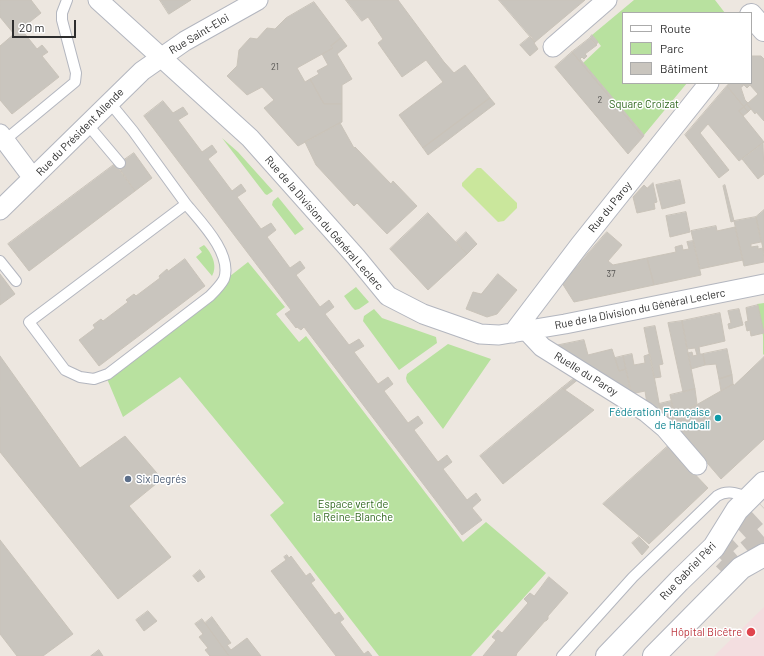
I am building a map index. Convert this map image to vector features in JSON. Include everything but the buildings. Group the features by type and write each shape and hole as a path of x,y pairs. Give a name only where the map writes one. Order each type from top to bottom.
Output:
{"main road":[{"path":"738,0 747,12"},
{"name":"Rue Gabriel Péri","path":"607,656 714,548 737,510 756,490"},
{"path":"658,655 741,568 756,558 764,555"}],"street":[{"name":"Rue de la Division du Général Leclerc","path":"98,0 250,138 356,256 388,296 423,314 480,334 500,335 764,284"},
{"name":"Rue Saint-Eloi","path":"162,58 185,41 258,0"},
{"path":"553,47 607,0"},
{"name":"Rue du Président Allende","path":"0,210 142,71 162,58"},
{"name":"Rue du Paroy","path":"520,332 579,246 708,84"},
{"path":"2,137 33,178"},
{"name":"Ruelle du Paroy","path":"520,332 646,412 664,428 698,465"}],"lane":[{"path":"2,137 75,82 76,73 62,20 62,13 67,0"},
{"path":"110,103 133,131 220,249 224,260 224,275 223,280 210,296 108,374 94,379 80,377 65,370 29,322 186,204"},
{"path":"88,125 120,163"},
{"path":"0,261 16,281"},
{"path":"562,656 634,577 717,496 728,492 756,490"}],"shaded area":[{"name":"Hôpital Bicêtre","path":"764,607 764,656 714,656"}],"green space":[{"name":"Square Croizat","path":"634,0 715,0 724,12 622,12 622,84 686,84 644,135 583,63 601,46 592,35"},
{"path":"222,138 238,152 273,191 267,195 265,194"},
{"path":"477,168 481,168 517,203 517,208 504,221 498,222 462,186 462,183"},
{"path":"278,197 304,229 295,235 272,205 273,201"},
{"path":"204,245 213,260 214,272 212,276 196,257 202,252 199,248"},
{"name":"Espace vert de la Reine-Blanche","path":"248,262 285,307 276,314 299,342 306,336 463,542 486,522 546,573 471,656 379,656 270,515 284,503 180,377 123,417 105,374"},
{"path":"356,287 369,302 355,310 344,296"},
{"path":"764,303 763,355 763,336 757,304"},
{"path":"374,309 382,318 436,337 437,343 399,370 363,321 364,316"},
{"path":"448,344 491,359 443,429 407,382 406,378 407,374"}],"tunnel":[{"path":"715,553 764,508"},
{"path":"724,574 737,560 764,537"}],"place":[{"name":"Fédération Française de Handball","path":"718,418"},
{"name":"Six Degrés","path":"128,479"},
{"name":"Hôpital Bicêtre","path":"751,632"}]}
